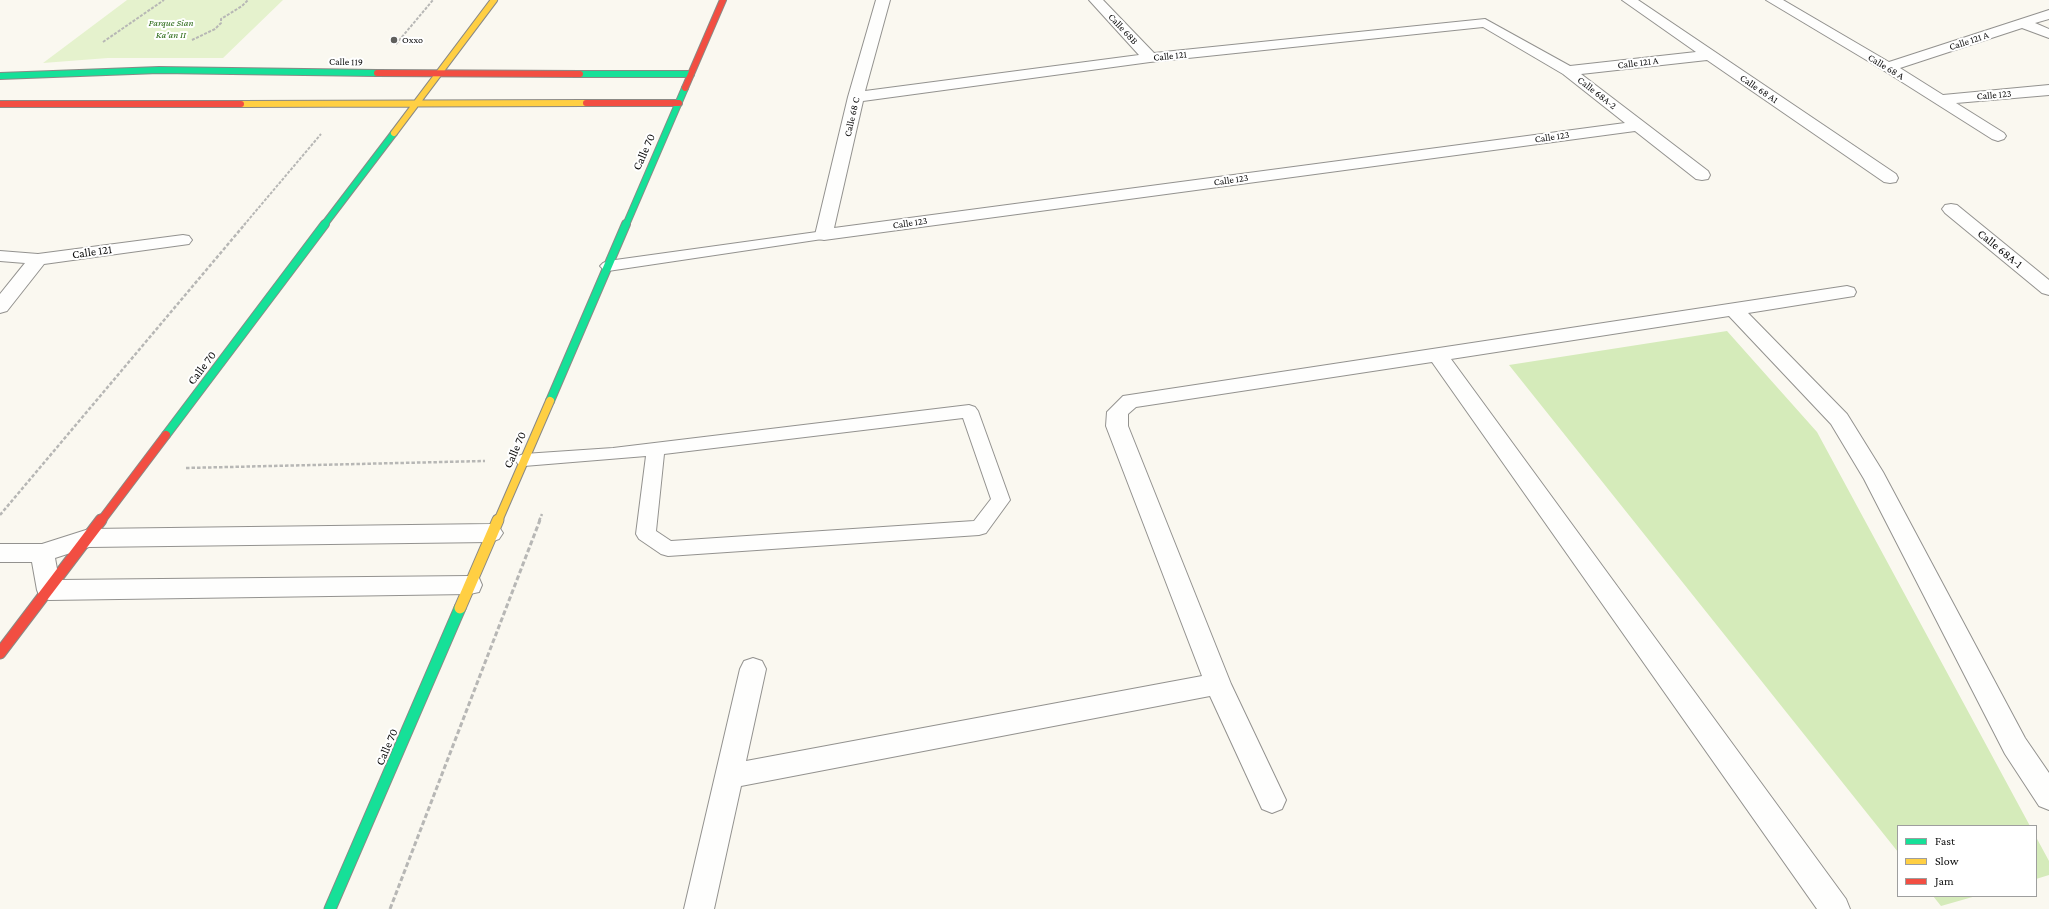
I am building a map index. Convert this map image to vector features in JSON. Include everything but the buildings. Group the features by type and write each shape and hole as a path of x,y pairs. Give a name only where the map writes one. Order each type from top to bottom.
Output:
{"street":[{"name":"Calle 70","path":"0,653 142,469 494,0"},
{"name":"Calle 70","path":"330,909 491,533 723,0"},
{"name":"Calle 68 C","path":"824,235 856,97 883,0"},
{"name":"Calle 68B","path":"1096,0 1150,58"},
{"name":"Calle 68 A1","path":"1629,0 1890,178"},
{"name":"Calle 68 A","path":"1773,0 1888,67 1998,136"},
{"name":"Calle 121 A","path":"1888,67 2049,14"},
{"name":"Calle 121","path":"856,97 1150,58 1485,23"},
{"name":"Calle 68A-2","path":"1485,23 1568,71 1702,175"},
{"path":"2023,23 2049,34"},
{"name":"Calle 121 A","path":"1568,71 1708,55"},
{"name":"Calle 119","path":"0,76 159,70 370,74 691,74"},
{"path":"186,81 197,71"},
{"name":"Calle 123","path":"1939,100 2049,90"},
{"path":"0,104 169,100 347,104 679,103"},
{"name":"Calle 123","path":"824,235 1638,126"},
{"name":"Calle 68A-1","path":"1951,209 2049,289"},
{"name":"Calle 121","path":"0,256 38,259 183,240"},
{"path":"0,307 38,259"},
{"path":"1272,800 1218,684 1117,426 1118,412 1130,401 1848,292"},
{"path":"1734,310 1839,419 1875,478 2015,746 2049,797"},
{"path":"1437,354 1835,909"},
{"path":"0,553 42,553 89,538 491,533"},
{"path":"42,553 50,590 470,585"},
{"path":"699,909 753,669"},
{"path":"730,776 1218,684"}],"lane":[{"path":"608,266 824,235"},
{"path":"524,460 613,454 969,411 1001,500 979,528 668,549 646,534 656,449"}],"path":[{"path":"102,45 104,41 125,29 164,0"},
{"path":"159,70 192,39 215,29 221,23 221,19 242,6 248,0"},
{"path":"370,74 433,0"},
{"path":"0,515 347,104"},
{"path":"142,469 524,460"}],"green space":[{"name":"Parque Sian Ka'an II","path":"127,0 283,0 223,58 108,58 43,63"},
{"path":"1727,331 1817,432 2029,825 1897,825 1897,851 1509,365"},
{"path":"2037,839 2049,861 2049,875 2037,879"},
{"path":"1934,897 1972,897 1941,906"}],"traffic: fast":[{"path":"0,76 159,70 377,73"},
{"path":"580,74 691,74"},
{"path":"550,401 685,88"},
{"path":"166,435 394,133"},
{"path":"330,909 460,608"}],"traffic: slow":[{"path":"394,133 494,0"},
{"path":"241,104 586,103"},
{"path":"460,608 550,401"}],"traffic: jam":[{"path":"685,88 723,0"},
{"path":"377,73 580,74"},
{"path":"586,103 679,103"},
{"path":"0,104 241,104"},
{"path":"0,653 166,435"}],"place":[{"name":"Oxxo","path":"394,40"}]}
